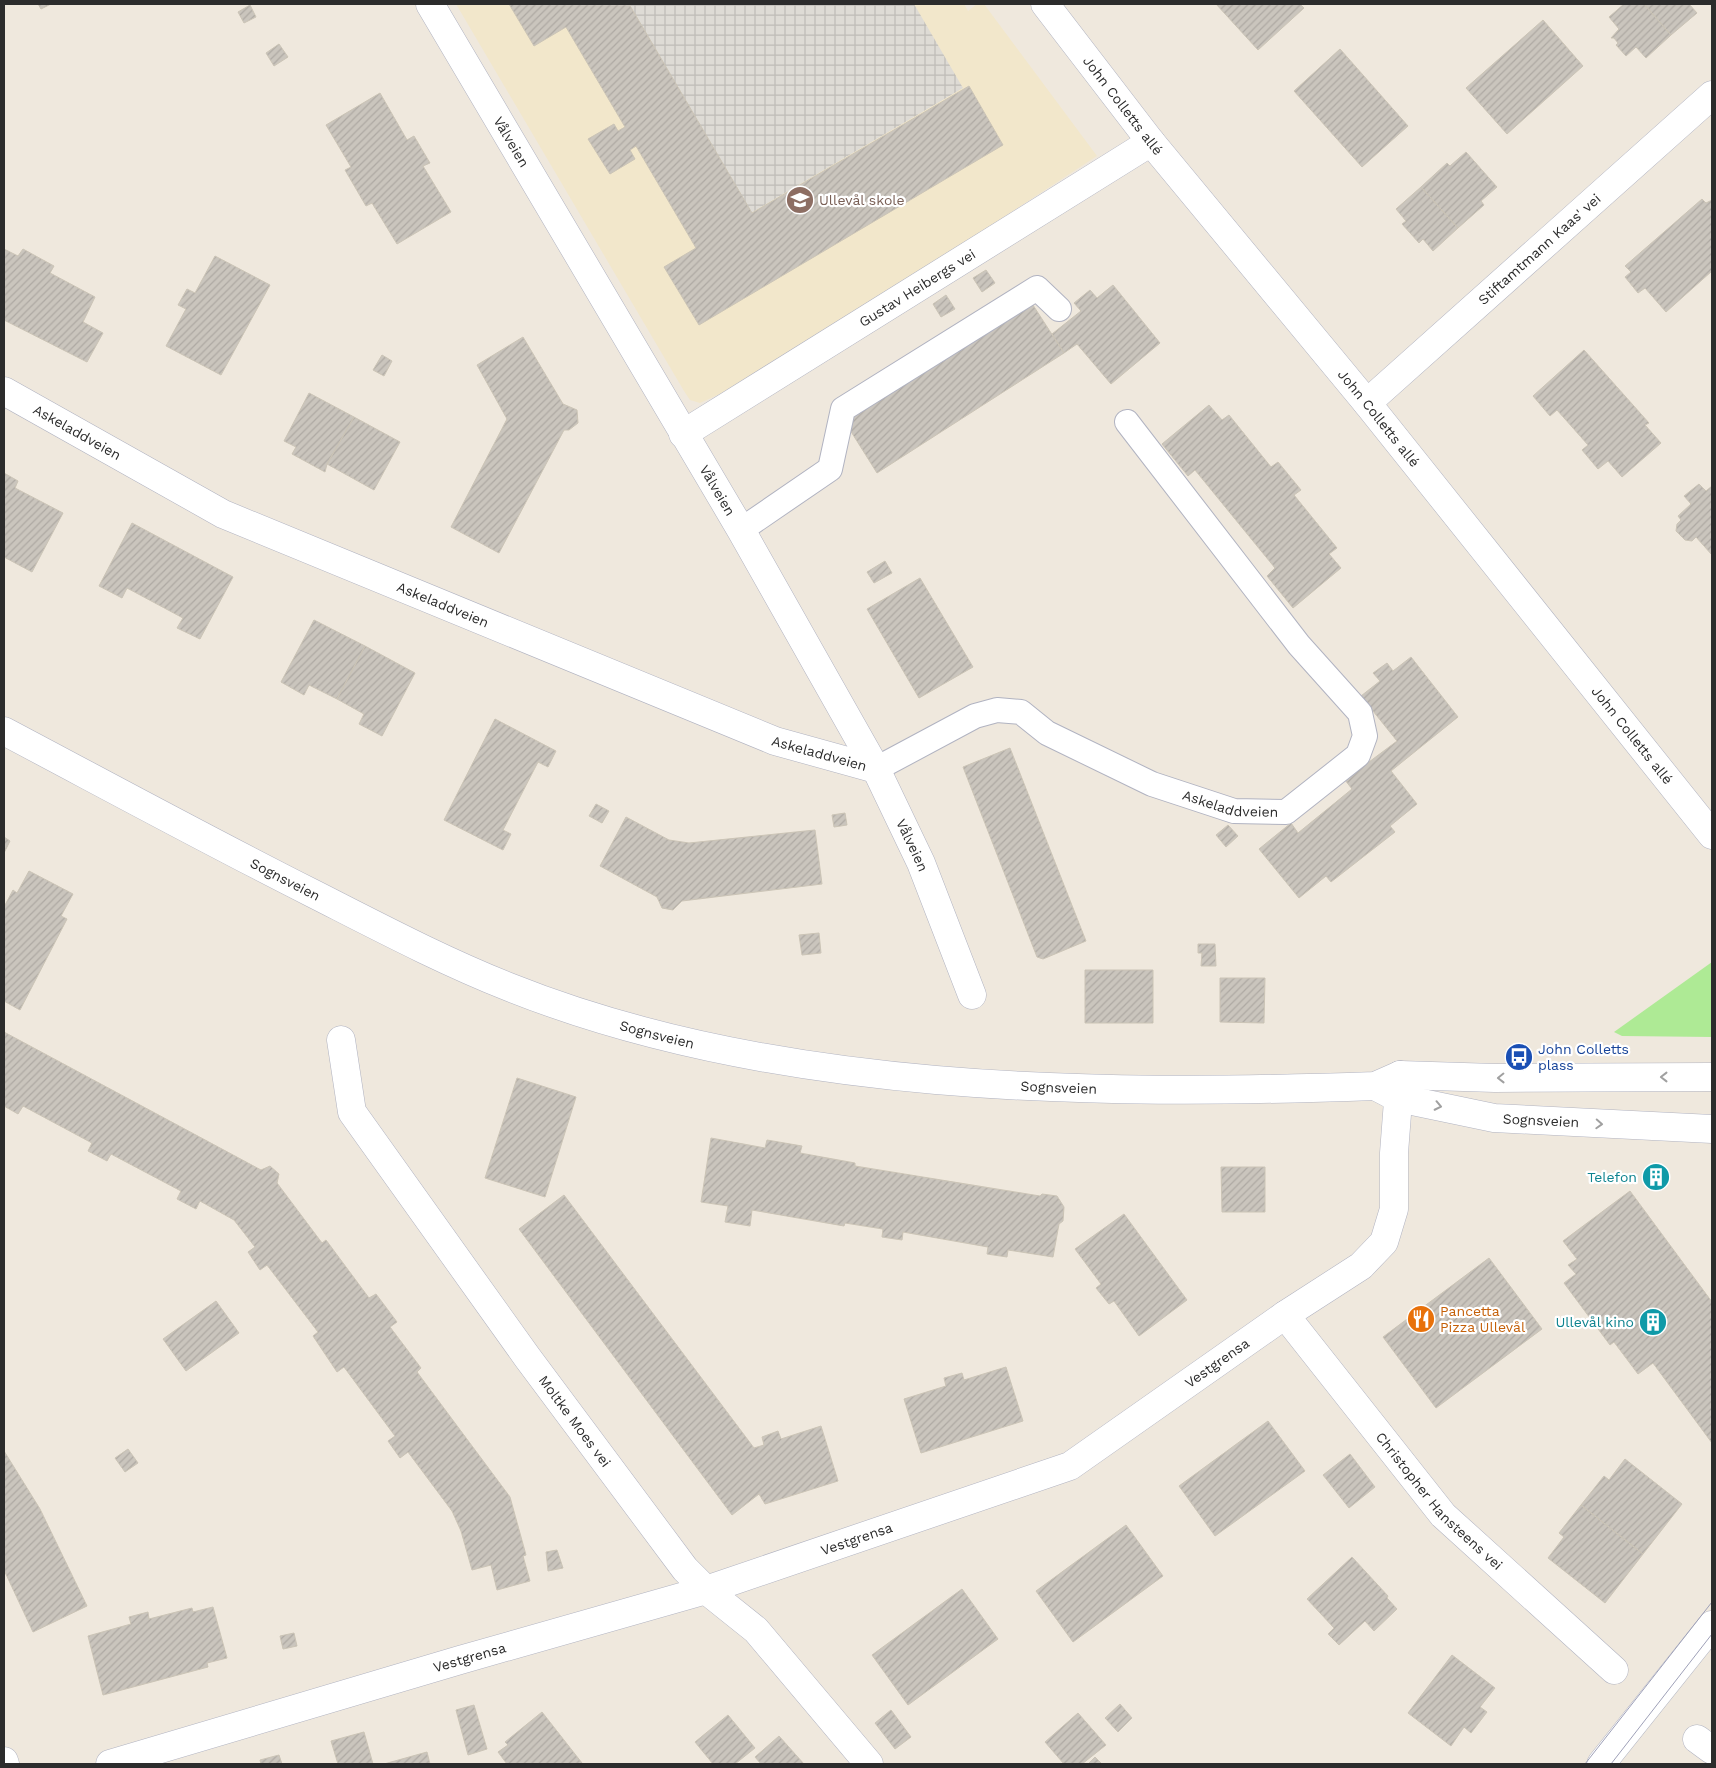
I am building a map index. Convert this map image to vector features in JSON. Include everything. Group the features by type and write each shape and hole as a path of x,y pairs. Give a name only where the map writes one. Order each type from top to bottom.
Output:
{"street":[{"name":"Vålveien","path":"430,4 741,530 876,769 921,863 972,995"},
{"name":"John Colletts allé","path":"1045,4 1151,142 1367,403 1712,835"},
{"name":"Stiftamtmann Kaas' vei","path":"1367,403 1712,95"},
{"name":"Gustav Heibergs vei","path":"683,434 1151,142"},
{"name":"Askeladdveien","path":"4,391 223,514 775,741 876,769"},
{"name":"Sognsveien","path":"4,731 269,872 441,957 510,987 631,1028 768,1059 909,1077 1007,1084 1142,1088 1391,1086 1496,1078 1712,1077"},
{"name":"Moltke Moes vei","path":"341,1040 352,1112 638,1506 685,1569 706,1590 756,1630 869,1764"},
{"name":"Sognsveien","path":"1391,1086 1494,1118 1712,1129"},
{"name":"Vestgrensa","path":"110,1764 460,1660 706,1590 1070,1466 1285,1315 1361,1266 1384,1242 1394,1209 1391,1086"},
{"name":"Christopher Hansteens vei","path":"1285,1315 1443,1515 1614,1670"},
{"path":"1601,1764 1712,1625"}],"lane":[{"path":"741,530 830,468 842,409 1037,288 1059,309"},
{"name":"Askeladdveien","path":"876,769 975,716 997,710 1021,712 1047,733 1152,784 1234,811 1286,812 1358,755 1365,736 1360,713 1299,645 1127,422"}],"shaded area":[{"name":"Ullevål skole","path":"456,4 964,4 968,11 977,4 984,4 1097,156 961,245 722,393 700,403 690,400 684,391"},
{"path":"629,4 914,4 963,88 751,213"}],"green space":[{"path":"1712,962 1712,1037 1622,1036 1614,1032"}],"building":[{"path":"38,4 51,4 41,9"},
{"path":"509,4 629,4 752,213 969,86 1003,145 699,325 664,267 696,248 636,146 630,150 635,159 610,174 588,139 614,124 618,131 625,127 566,27 534,46"},
{"path":"1216,4 1300,4 1304,8 1258,50"},
{"path":"1624,4 1644,4 1671,35 1646,58 1636,47 1626,56 1616,45 1618,43 1614,38 1611,38 1619,29 1609,17"},
{"path":"1644,4 1689,4 1697,13 1671,35"},
{"path":"250,5 256,17 244,23 238,12"},
{"path":"1543,20 1583,66 1507,134 1466,88"},
{"path":"279,44 288,57 274,66 266,53"},
{"path":"1340,49 1408,126 1362,167 1294,91"},
{"path":"380,93 407,140 414,136 430,163 423,166 451,212 397,244 372,203 366,206 345,170 351,167 326,125"},
{"path":"1466,152 1497,187 1481,201 1484,205 1458,228 1421,187 1447,163 1450,166"},
{"path":"1421,187 1458,228 1433,251 1423,239 1419,243 1402,224 1406,221 1396,209"},
{"path":"1702,199 1706,203 1712,200 1712,271 1666,312 1645,288 1638,293 1625,277 1631,272 1625,266"},
{"path":"4,249 18,256 23,249 54,266 50,273 95,297 83,322 103,333 87,362 4,320"},
{"path":"215,256 270,285 221,375 166,346 186,309 178,305 187,289 195,293"},
{"path":"986,270 995,283 982,292 973,278"},
{"path":"1113,285 1160,343 1111,384 1077,344 1064,353 1052,334 1081,311 1074,303 1090,290 1097,298"},
{"path":"946,295 955,309 941,317 933,304"},
{"path":"1031,302 1064,353 877,473 845,422"},
{"path":"523,337 563,404 577,410 578,423 569,430 564,430 499,553 451,527 507,419 477,365"},
{"path":"1584,350 1649,423 1645,425 1661,443 1622,477 1608,461 1598,469 1582,450 1588,445 1557,410 1550,416 1533,396"},
{"path":"382,355 392,361 384,376 373,370"},
{"path":"309,393 354,417 327,464 325,472 292,454 296,447 284,441"},
{"path":"1209,405 1222,420 1229,415 1271,467 1278,462 1301,490 1294,495 1337,548 1329,554 1341,568 1293,608 1267,576 1275,568 1195,470 1188,476 1162,444"},
{"path":"354,417 400,442 374,490 327,464"},
{"path":"4,473 18,481 15,488 63,513 32,572 4,557"},
{"path":"1699,484 1706,491 1712,486 1712,555 1696,537 1692,541 1685,540 1676,531 1677,524 1681,520 1678,516 1691,504 1684,496"},
{"path":"132,523 233,577 200,639 177,628 183,618 127,588 122,598 99,586"},
{"path":"885,561 892,573 874,583 867,572"},
{"path":"920,578 973,667 919,698 867,609"},
{"path":"314,620 365,646 337,699 309,685 304,695 281,682"},
{"path":"365,646 415,673 382,736 359,724 364,714 337,699"},
{"path":"1411,657 1458,717 1391,771 1417,804 1390,826 1395,832 1331,882 1326,876 1299,898 1259,849 1291,823 1298,833 1352,789 1345,780 1397,741 1361,696 1380,681 1373,673 1387,663 1393,671"},
{"path":"495,719 556,751 548,767 538,762 503,830 511,834 503,850 444,820"},
{"path":"1010,748 1086,941 1043,959 1037,957 963,767"},
{"path":"596,804 609,811 602,823 589,816"},
{"path":"845,813 847,825 834,827 832,815"},
{"path":"626,817 669,840 689,843 815,830 822,884 682,901 673,910 662,908 657,897 600,866"},
{"path":"1228,825 1238,836 1226,847 1216,835"},
{"path":"4,837 10,841 4,853"},
{"path":"29,871 73,894 61,916 67,919 20,1010 4,1001 4,907 13,890 17,893"},
{"path":"819,933 821,953 802,955 799,935"},
{"path":"1198,944 1215,944 1216,966 1201,966 1202,953 1198,953"},
{"path":"1085,970 1153,970 1153,1023 1085,1023"},
{"path":"1220,978 1265,978 1264,1023 1220,1022"},
{"path":"4,1032 261,1170 270,1166 279,1174 277,1183 322,1243 326,1240 369,1298 376,1294 397,1322 390,1327 421,1368 417,1372 510,1497 526,1555 523,1556 530,1581 497,1590 491,1565 472,1570 461,1531 452,1511 408,1452 400,1458 388,1441 395,1436 344,1367 337,1372 313,1336 318,1332 267,1265 260,1270 248,1252 255,1247 234,1220 200,1201 196,1209 177,1199 181,1191 111,1154 107,1161 88,1151 92,1143 23,1106 18,1114 4,1106"},
{"path":"517,1078 576,1097 545,1197 485,1178"},
{"path":"711,1138 765,1148 767,1140 802,1146 800,1153 855,1163 855,1166 1040,1196 1042,1194 1057,1196 1064,1207 1063,1221 1059,1224 1053,1257 1008,1250 1007,1257 987,1254 988,1247 903,1232 902,1240 882,1237 883,1229 845,1223 844,1226 752,1210 750,1226 725,1222 728,1206 701,1202"},
{"path":"1221,1167 1265,1167 1265,1212 1222,1212"},
{"name":"Telefon","path":"1657,1173 1660,1178 1655,1181 1651,1176"},
{"name":"Ullevål kino","path":"1630,1191 1712,1302 1712,1443 1653,1363 1638,1374 1614,1342 1610,1345 1564,1283 1576,1274 1568,1265 1577,1259 1563,1241"},
{"path":"564,1195 754,1448 764,1445 762,1437 778,1431 781,1439 821,1426 838,1481 765,1504 759,1494 732,1515 519,1229"},
{"path":"1124,1214 1187,1300 1139,1336 1114,1301 1109,1304 1096,1288 1101,1284 1075,1249"},
{"path":"1489,1258 1542,1329 1436,1408 1383,1337"},
{"path":"216,1301 239,1333 186,1371 163,1339"},
{"path":"1006,1367 1023,1421 921,1453 904,1399 946,1386 944,1378 962,1373 964,1380"},
{"path":"1268,1421 1305,1471 1215,1536 1179,1486"},
{"path":"128,1449 138,1463 125,1472 115,1458"},
{"path":"4,1451 40,1509 87,1606 33,1632 4,1570"},
{"path":"1350,1454 1375,1487 1349,1508 1323,1475"},
{"path":"1625,1459 1682,1504 1643,1554 1581,1505 1604,1476 1609,1480"},
{"path":"1581,1505 1643,1554 1605,1603 1548,1558 1564,1537 1559,1533"},
{"path":"1126,1525 1163,1576 1073,1642 1036,1591"},
{"path":"557,1550 563,1568 548,1571 546,1552"},
{"path":"1352,1557 1388,1596 1387,1598 1397,1609 1374,1631 1365,1621 1339,1645 1328,1634 1334,1628 1307,1599"},
{"path":"962,1589 998,1639 908,1705 872,1655"},
{"path":"213,1607 227,1658 207,1663 208,1667 103,1695 88,1636 131,1624 129,1617 148,1612 149,1619 192,1608 193,1612"},
{"path":"294,1633 297,1646 283,1649 280,1636"},
{"path":"1452,1655 1495,1688 1480,1707 1487,1712 1471,1733 1464,1727 1451,1746 1408,1713"},
{"path":"1120,1704 1132,1718 1118,1732 1105,1718"},
{"path":"474,1705 487,1749 468,1755 456,1710"},
{"path":"891,1710 911,1737 895,1749 875,1723"},
{"path":"542,1712 582,1763 507,1764 498,1752 508,1745 505,1742"},
{"path":"1078,1713 1106,1745 1082,1764 1064,1764 1045,1742"},
{"path":"728,1715 755,1748 735,1764 713,1764 695,1742"},
{"path":"364,1732 373,1764 338,1764 331,1741"},
{"path":"779,1736 804,1764 761,1764 755,1757"},
{"path":"427,1752 430,1764 384,1764"},
{"path":"279,1755 282,1764 261,1764 260,1760"},
{"path":"1095,1757 1102,1764 1088,1764"}],"tram line":[{"path":"1585,1764 1712,1602"},
{"path":"1611,1764 1712,1634"}],"place":[{"name":"Ullevål skole","path":"800,200"},
{"name":"John Colletts plass","path":"1519,1057"},
{"name":"Telefon","path":"1656,1177"},
{"name":"Pancetta Pizza Ullevål","path":"1421,1319"},
{"name":"Ullevål kino","path":"1653,1322"}]}
